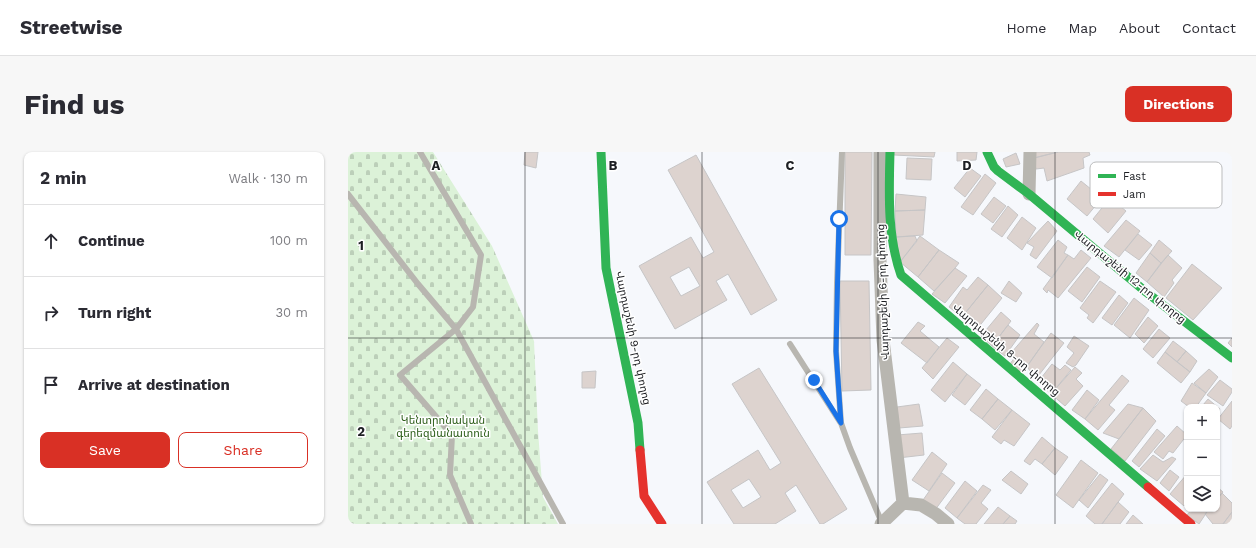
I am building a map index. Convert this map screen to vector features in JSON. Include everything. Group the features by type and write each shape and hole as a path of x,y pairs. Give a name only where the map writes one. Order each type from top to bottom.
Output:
{"street":[{"name":"Վարդաշենի 9-րդ փողոց","path":"601,152 606,268 638,424 644,496 662,524"},
{"name":"Վարդաշենի 6-րդ փողոց","path":"880,152 880,260 883,340 903,503"},
{"name":"Վարդաշենի 8-րդ փողոց","path":"890,152 890,226 895,263 900,275 1191,524"},
{"name":"Վարդաշենի 12-րդ փողոց","path":"987,152 994,167 1029,194 1146,292 1232,358"},
{"path":"1029,194 1030,152"},
{"path":"882,524 903,503 921,505 936,514 948,524"}],"lane":[{"path":"420,152 481,255 474,307 456,329 400,375 452,434 450,475 470,524"},
{"path":"841,423 836,351 837,276 842,152"},
{"path":"348,194 418,284 456,329 563,524"},
{"path":"790,344 841,423 882,524"}],"green space":[{"name":"Կենտրոնական գերեզմանատուն","path":"348,152 433,152 492,246 534,341 543,497 558,524 348,524"}],"building":[{"path":"525,152 538,152 536,168 524,165"},
{"path":"845,152 872,152 871,255 845,255"},
{"path":"894,152 935,152 934,157 894,155"},
{"path":"957,152 977,152 976,160 957,161"},
{"path":"1034,152 1058,152 1034,158"},
{"path":"1058,152 1089,152 1090,155 1083,158 1084,168 1047,181 1044,168 1036,169 1034,158"},
{"path":"1016,153 1020,164 1006,167 1003,159"},
{"path":"696,155 777,300 751,315 728,274 716,281 727,300 675,329 639,266 691,237 703,258 714,252 668,170","holes":["689,267 700,286 681,296 670,277"]},
{"path":"907,158 932,159 931,180 906,179"},
{"path":"970,168 981,176 965,197 954,188"},
{"path":"985,174 996,183 973,215 961,207"},
{"path":"1081,181 1090,188 1090,208 1094,208 1087,216 1067,199"},
{"path":"896,194 926,197 925,210 895,211"},
{"path":"994,197 1006,206 993,223 981,214"},
{"path":"1008,206 1018,215 1002,237 991,229"},
{"path":"1102,208 1122,208 1126,211 1108,233 1093,219"},
{"path":"925,210 923,235 896,237 895,211"},
{"path":"1022,217 1036,228 1022,250 1007,238"},
{"path":"1126,220 1140,231 1119,257 1104,246"},
{"path":"1048,221 1057,231 1036,259 1030,255 1034,247 1027,243"},
{"path":"1138,234 1152,245 1139,260 1125,250"},
{"path":"915,236 917,241 900,262 896,237"},
{"path":"920,236 939,250 918,277 900,262"},
{"path":"1058,240 1067,247 1064,253 1068,255 1052,278 1037,267"},
{"path":"1159,240 1172,251 1161,263 1150,253"},
{"path":"939,250 959,263 934,291 918,277"},
{"path":"1081,250 1091,258 1058,298 1048,290 1047,293 1043,289 1068,255 1074,259"},
{"path":"1150,253 1161,263 1147,282 1136,273"},
{"path":"1168,255 1182,268 1172,280 1174,283 1164,297 1147,282"},
{"path":"1192,264 1222,288 1193,320 1166,298"},
{"path":"1087,267 1100,277 1082,302 1068,291"},
{"path":"955,268 967,276 945,303 932,294"},
{"path":"978,277 988,285 962,317 949,307 963,287 967,290"},
{"path":"840,281 869,281 871,390 842,391"},
{"path":"1009,281 1022,293 1016,302 1001,293"},
{"path":"1100,281 1116,292 1093,323 1087,318 1089,315 1080,308"},
{"path":"988,285 1002,298 977,329 962,317"},
{"path":"1119,295 1128,303 1112,325 1102,318"},
{"path":"1134,298 1149,310 1130,338 1114,325"},
{"path":"1001,312 1011,321 992,346 981,336"},
{"path":"1148,317 1158,326 1144,343 1135,334"},
{"path":"918,322 925,326 920,331 939,347 927,363 901,343"},
{"path":"1037,323 1039,325 1034,334 1044,342 1022,374 1010,364 1015,357 1011,353"},
{"path":"1008,325 1020,335 1005,356 992,346"},
{"path":"1159,329 1170,338 1153,358 1143,349"},
{"path":"1051,333 1064,343 1035,380 1027,366"},
{"path":"1074,336 1089,346 1073,367 1066,363 1074,353 1067,347"},
{"path":"947,338 959,347 933,379 922,368"},
{"path":"1232,338 1232,347 1228,343"},
{"path":"1173,341 1186,351 1177,362 1165,352"},
{"path":"1186,351 1197,361 1190,372 1177,362"},
{"path":"1165,352 1190,372 1181,383 1157,363"},
{"path":"953,362 967,374 945,402 931,390"},
{"path":"1052,364 1060,370 1065,365 1071,370 1051,394 1038,382"},
{"path":"1075,367 1082,373 1076,379 1083,386 1065,406 1051,394"},
{"path":"759,368 847,509 823,524 820,524 796,485 785,493 796,511 775,524 734,524 707,482 758,450 770,470 781,463 732,384","holes":["749,479 761,497 743,508 731,490"]},
{"path":"1209,369 1218,377 1206,393 1194,383"},
{"path":"596,371 595,388 582,388 582,372"},
{"path":"967,374 981,385 965,405 952,395"},
{"path":"1122,375 1129,381 1109,405 1115,410 1098,430 1085,419"},
{"path":"1220,380 1232,389 1232,392 1223,406 1207,395"},
{"path":"1192,383 1206,393 1198,404 1185,404 1181,401"},
{"path":"986,389 998,399 982,419 970,410"},
{"path":"1087,390 1099,400 1085,419 1072,410"},
{"path":"998,399 1012,410 995,430 982,419"},
{"path":"1208,399 1214,404 1204,404"},
{"path":"1232,401 1232,426 1230,429 1220,421 1220,416"},
{"path":"919,404 923,426 899,428 897,407"},
{"path":"1128,404 1143,408 1119,439 1103,433"},
{"path":"1143,408 1156,421 1125,461 1111,449"},
{"path":"1012,410 1030,424 1014,446 1004,440 1001,444 992,437"},
{"path":"1177,426 1184,432 1184,439 1173,453 1169,451 1163,459 1154,452"},
{"path":"1157,429 1165,436 1139,467 1132,461"},
{"path":"922,433 924,455 898,458 897,435"},
{"path":"1042,437 1055,448 1042,464 1035,459 1030,465 1024,461"},
{"path":"1055,448 1068,457 1055,475 1042,464"},
{"path":"932,452 947,464 929,491 912,480"},
{"path":"1153,455 1163,462 1172,457 1176,459 1157,481 1140,469"},
{"path":"1081,460 1098,473 1073,508 1056,495"},
{"path":"1170,470 1179,477 1169,491 1160,483"},
{"path":"1011,471 1028,484 1021,494 1002,480"},
{"path":"942,473 955,483 935,510 923,500"},
{"path":"1100,474 1108,480 1088,508 1079,500"},
{"path":"1184,478 1184,506 1170,494"},
{"path":"965,481 977,491 957,518 945,508"},
{"path":"1112,483 1124,494 1102,524 1095,524 1086,516"},
{"path":"983,485 991,490 981,503 988,509 976,524 965,524 957,518"},
{"path":"1222,493 1232,503 1232,512 1223,524 1213,524 1205,514 1207,512 1220,512 1220,495"},
{"path":"1118,502 1129,512 1120,524 1102,524"},
{"path":"998,507 1010,516 1003,524 984,524"},
{"path":"1190,512 1207,512 1199,524 1187,515"},
{"path":"1232,512 1232,524 1223,524"},
{"path":"1133,515 1143,524 1126,524"},
{"path":"1010,516 1017,521 1015,524 1003,524"}],"traffic: fast":[{"path":"601,152 606,268 638,423 640,450"},
{"path":"890,152 889,199 891,230 896,260 901,275 1148,487"},
{"path":"987,152 994,167 998,171 1029,194 1146,292 1232,358"}],"traffic: jam":[{"path":"640,450 644,496 662,524"},
{"path":"1148,487 1191,524"}],"route":[{"path":"814,380 841,423 836,351 839,219"}]}
